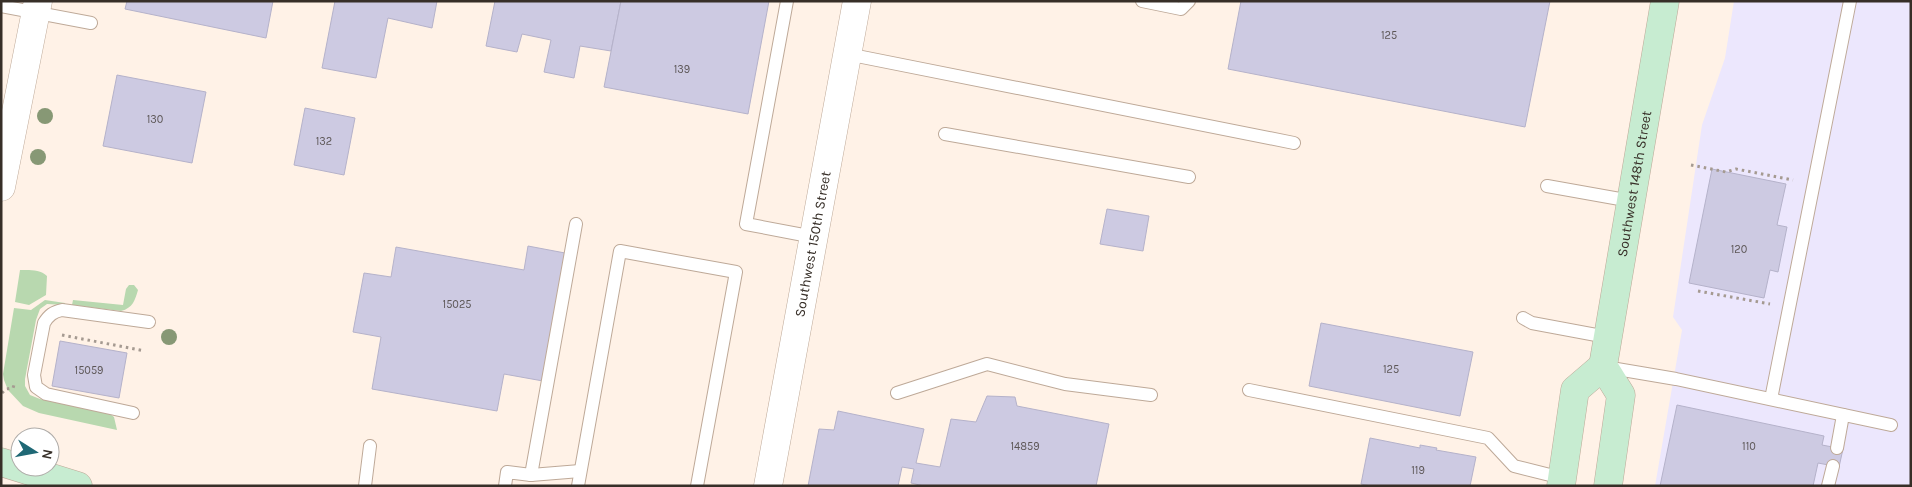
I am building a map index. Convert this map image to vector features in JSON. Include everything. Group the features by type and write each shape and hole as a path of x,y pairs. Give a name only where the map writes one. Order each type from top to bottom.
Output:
{"main road":[{"name":"Southwest 148th Street","path":"1603,366 1665,1"},
{"path":"1562,482 1575,390 1603,366 1621,395 1608,486"},
{"path":"1,462 78,486"}],"street":[{"name":"Southwest 150th Street","path":"768,486 847,54 854,2"},
{"path":"1,187 37,7"}],"lane":[{"path":"787,1 746,224 814,237"},
{"path":"1142,1 1181,9 1189,1"},
{"path":"1771,399 1850,1"},
{"path":"1,6 37,7 91,23"},
{"path":"847,54 1294,144"},
{"path":"945,134 1189,177"},
{"path":"1547,186 1630,201"},
{"path":"531,474 576,224"},
{"path":"578,486 620,251 736,272 697,486"},
{"path":"134,413 46,394 36,387 34,375 44,323 48,316 54,312 62,310 149,322"},
{"path":"1523,318 1532,323 1607,337"},
{"path":"897,393 987,364 1065,384 1151,395"},
{"path":"1603,366 1670,378 1891,425"},
{"path":"1248,390 1488,438 1514,466 1562,482"},
{"path":"1837,448 1843,415"},
{"path":"364,486 370,446"},
{"path":"1828,486 1833,466"},
{"path":"505,486 507,472 531,474 580,472"}],"path":[{"path":"1691,165 1726,172 1736,169 1793,180 1792,187"},
{"path":"1698,291 1769,305 1771,296"},
{"path":"57,334 144,352"},
{"path":"2,393 13,388 14,383 18,380"}],"shaded area":[{"path":"1734,1 1911,1 1911,486 1655,486 1682,330 1673,317 1702,125 1725,58"}],"green space":[{"path":"20,270 38,271 47,276 46,295 29,305 15,302"},
{"path":"129,285 134,285 138,290 133,303 125,310 72,305 73,300 123,305 126,289"},
{"path":"45,300 65,303 65,305 47,304 40,309 36,320 25,386 30,395 40,399 110,414 114,417 117,430 39,413 23,406 8,390 3,374 14,308 31,310"}],"building":[{"path":"127,1 273,1 266,38 125,9"},
{"path":"335,1 437,1 432,28 388,18 376,78 322,68"},
{"path":"495,1 621,1 611,51 580,46 574,78 544,72 551,40 522,34 517,52 486,46"},
{"path":"621,1 769,1 748,114 604,87"},
{"path":"1241,1 1550,1 1525,127 1228,69"},
{"path":"117,75 206,92 192,163 103,146"},
{"path":"305,108 355,118 344,175 294,165"},
{"path":"1712,169 1786,184 1777,225 1787,227 1778,272 1770,270 1764,298 1689,283"},
{"path":"1107,209 1149,216 1143,251 1100,244"},
{"path":"528,246 565,253 543,381 504,374 497,411 372,389 381,337 353,332 364,273 391,277 396,247 524,270"},
{"path":"1321,323 1473,352 1460,416 1309,386"},
{"path":"60,341 127,353 119,398 52,386"},
{"path":"987,396 1015,397 1017,406 1109,424 1096,486 924,486 911,483 914,469 902,467 898,486 808,486 819,429 834,430 838,411 924,429 916,463 940,467 951,419 976,422"},
{"path":"1677,405 1824,436 1822,445 1843,449 1839,467 1818,463 1813,486 1660,486"},
{"path":"1370,438 1420,448 1420,445 1437,448 1436,450 1476,457 1470,486 1371,486 1361,484"}]}
